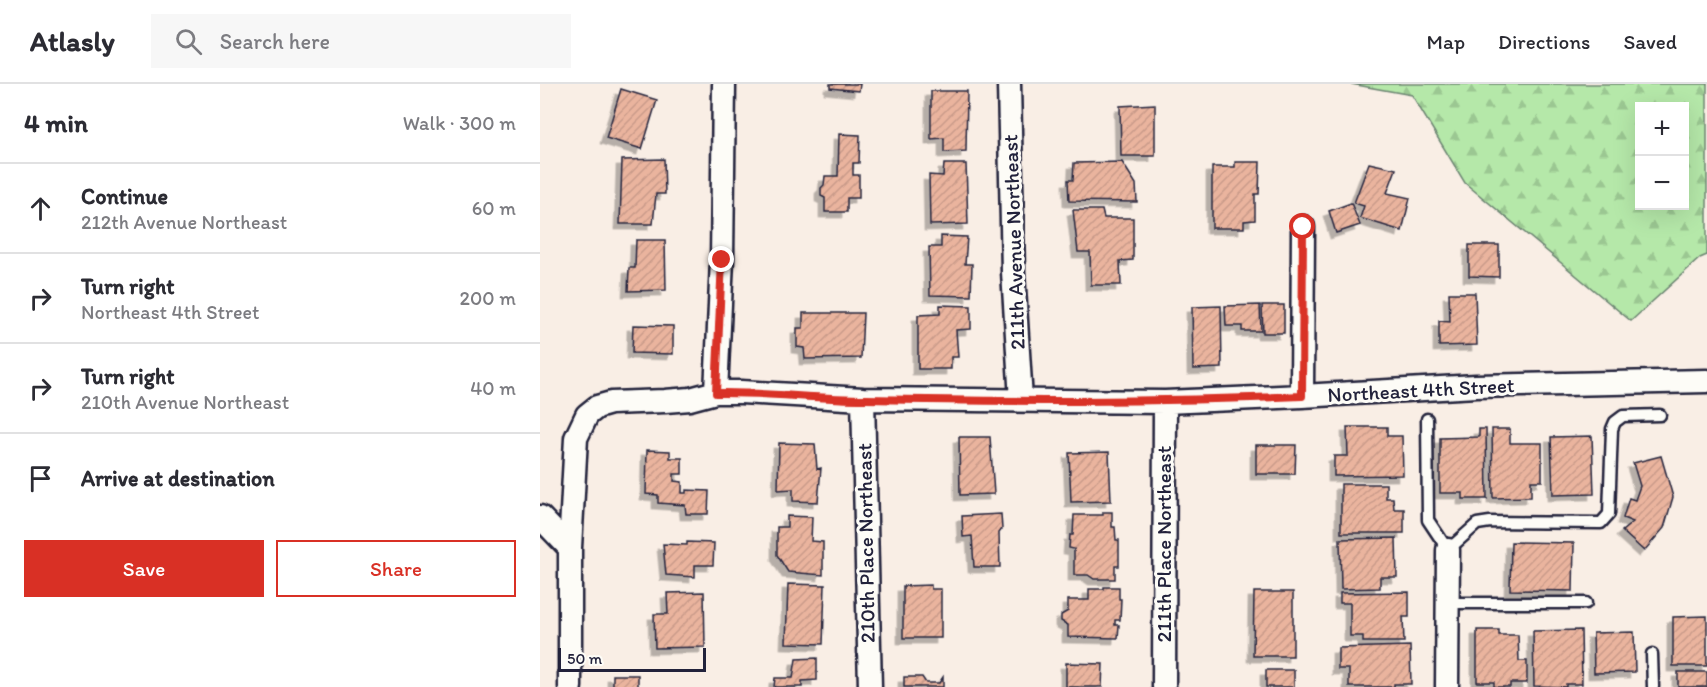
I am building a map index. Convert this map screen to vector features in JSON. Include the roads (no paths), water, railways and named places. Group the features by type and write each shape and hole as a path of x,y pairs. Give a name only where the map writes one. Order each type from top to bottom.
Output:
{"street":[{"path":"716,393 722,260 724,84"},
{"name":"211th Avenue Northeast","path":"1009,84 1013,272 1021,400"},
{"path":"1302,396 1303,227"},
{"name":"Northeast 4th Street","path":"570,548 576,438 587,415 597,407 611,403 690,399 716,393 741,392 863,399 1165,402 1488,386 1707,381"},
{"name":"210th Place Northeast","path":"863,399 870,687"},
{"name":"211th Place Northeast","path":"1164,687 1165,402"},
{"path":"540,518 570,548 570,687"},
{"path":"1447,687 1448,550"}],"lane":[{"path":"1427,419 1428,520 1448,550 1477,524 1490,522 1601,523 1609,514 1612,429 1615,422 1623,416 1660,415"},
{"path":"1448,603 1586,603"},
{"path":"1652,654 1653,687"}]}
